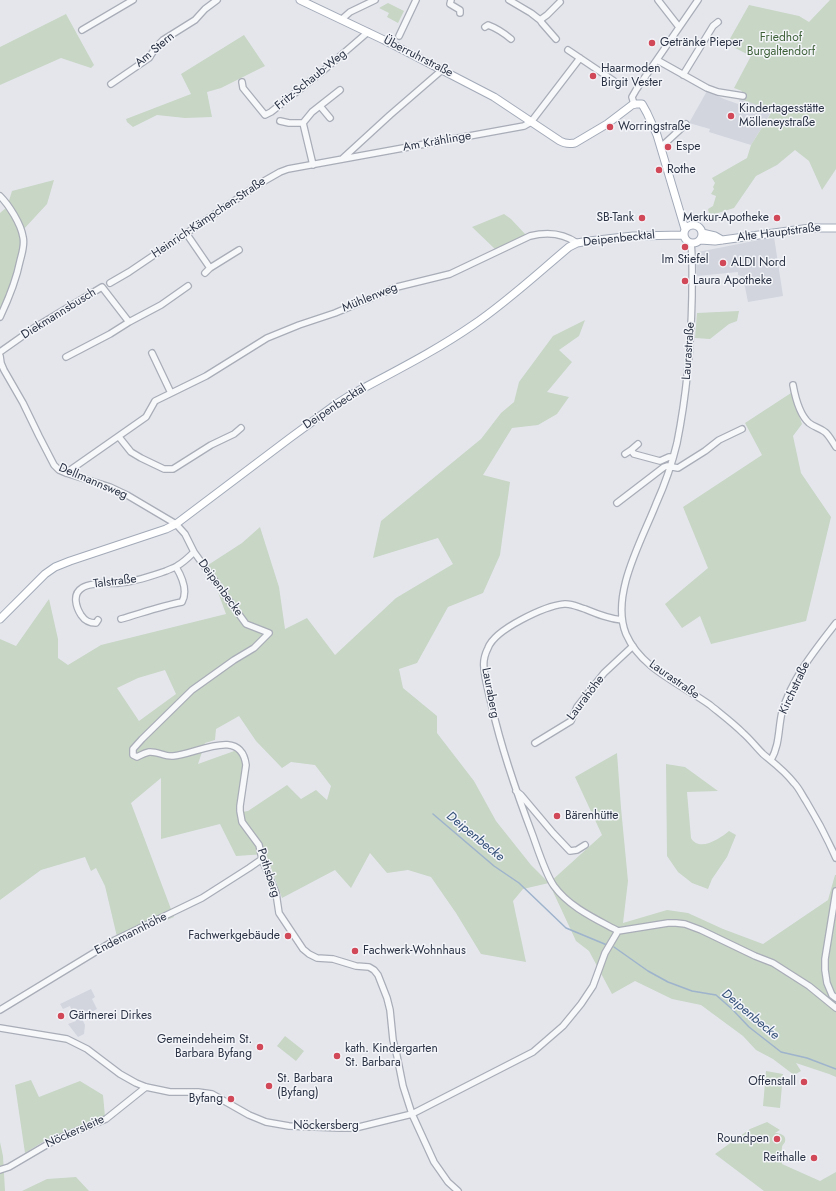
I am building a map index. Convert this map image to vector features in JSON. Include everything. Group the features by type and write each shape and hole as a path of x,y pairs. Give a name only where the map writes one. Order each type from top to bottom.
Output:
{"main road":[{"name":"Überruhrstraße","path":"300,0 342,19 494,97 560,142 570,144 583,139 607,124 634,104"},
{"path":"634,104 642,104 654,128 680,211 685,238 691,242 698,242 701,236 699,227 692,225 680,211"},
{"path":"685,232 688,226 692,225"},
{"name":"Alte Hauptstraße","path":"701,236 715,241 743,238 780,231 810,228 836,228"},
{"name":"Deipenbecktal","path":"0,619 45,574 55,567 70,560 166,529 176,524 335,405 438,347 472,326 569,247 577,243 633,236 685,232"}],"street":[{"path":"82,30 133,0"},
{"name":"Am Stern","path":"111,84 149,58 156,47 163,40 195,20 205,9 217,0"},
{"path":"342,19 350,12 375,0"},
{"path":"399,36 416,0"},
{"path":"451,0 450,4 460,10 460,13"},
{"path":"509,0 540,20 556,38"},
{"path":"658,0 679,27"},
{"path":"634,104 632,99 633,94 698,0"},
{"path":"540,20 547,16 560,2"},
{"path":"683,74 712,26 718,22"},
{"path":"485,27 488,25 506,34 511,39"},
{"name":"Fritz-Schaub-Weg","path":"242,82 243,88 265,115 271,112 324,70 368,32"},
{"path":"568,50 614,80"},
{"path":"531,122 580,58"},
{"path":"657,60 707,88 718,92 743,96"},
{"path":"342,159 442,70"},
{"path":"302,123 340,90"},
{"path":"320,106 330,118"},
{"path":"280,121 302,123"},
{"name":"Am Krählinge","path":"342,159 524,126 531,122"},
{"path":"302,123 313,164"},
{"path":"661,147 686,124"},
{"name":"Heinrich-Kämpchen-Straße","path":"110,283 129,272 273,176 288,169 342,159"},
{"path":"0,196 22,230 24,238 15,283 0,317"},
{"path":"186,233 210,268"},
{"name":"Mühlenweg","path":"66,473 146,417 155,401 206,376 267,338 335,313 397,287 450,274 530,236 550,233 569,238 577,243"},
{"name":"Laurastraße","path":"691,242 691,335 687,388 671,466 631,562 623,600 622,620 626,633 639,654 657,670 720,713 743,733 762,754 781,768 795,783 828,840 836,858"},
{"path":"205,273 210,268 239,250"},
{"path":"66,358 161,305 188,286"},
{"name":"Diekmannsbusch","path":"0,352 34,328 102,287 129,322"},
{"path":"152,353 171,393"},
{"name":"Dellmannsweg","path":"0,356 4,370 24,402 51,461 59,470 126,494 176,524"},
{"path":"793,385 794,394 807,422 815,428 826,432 836,447"},
{"path":"118,437 131,452 141,458 164,469 173,469 211,445 234,434 241,428"},
{"path":"616,503 664,467 671,466 678,468 685,465 719,440 742,429"},
{"path":"625,454 638,444"},
{"path":"631,450 634,454 660,461 673,457"},
{"path":"176,524 185,534 194,552"},
{"name":"Talstraße","path":"98,620 96,623 85,621 78,610 76,596 82,587 132,581 152,576 176,567 194,552"},
{"name":"Deipenbecke","path":"194,552 246,624 269,632"},
{"path":"121,619 156,608 182,602 184,598 184,589 176,567"},
{"name":"Lauraberg","path":"618,931 580,910 554,886 516,791 495,720 485,678 484,667 488,646 495,637 505,629 548,608 567,603 612,619 622,620"},
{"name":"Kirchstraße","path":"771,760 776,751 782,712 789,695 800,672 809,658 836,623"},
{"name":"Pothsberg","path":"269,632 254,648 234,660 192,690 142,738 132,751 133,755 137,757 147,752 151,752 171,756 211,746 234,746 238,748 245,760 246,765 240,806 242,822 259,845 262,859 276,893 279,913 306,952 317,958 333,958 350,964 369,967 378,975 390,1010 403,1086 412,1114 434,1162 448,1182 458,1191"},
{"name":"Laurahöhe","path":"535,743 571,721 577,707 604,673 633,646"},
{"name":"Lauraberg","path":"516,791 570,850 577,850 585,845"},
{"name":"Endemannhöhe","path":"0,1010 115,940 202,898 262,859"},
{"path":"836,891 825,959 825,970 826,983 832,995 836,998"},
{"path":"618,931 668,923 685,924 780,967 809,986 836,1008"},
{"name":"Nöckersberg","path":"0,1028 67,1039 87,1049 120,1074 136,1083 146,1087 176,1093 198,1092 212,1094 257,1119 289,1126 355,1128 412,1114 533,1052 562,1026 581,1004 593,986 605,953 618,931"},
{"name":"Nöckersleite","path":"0,1170 9,1167 54,1140 106,1118 146,1087"}],"shaded area":[{"name":"Kindertagesstätte Mölleneystraße","path":"707,91 738,104 740,99 773,109 751,145 709,132 710,129 689,123"},
{"path":"774,237 783,296 748,302 743,277 738,275 738,272 697,276 696,254 698,252"},
{"name":"Gärtnerei Dirkes","path":"91,989 95,997 92,999 97,1009 81,1017 85,1025 84,1034 78,1037 68,1024 76,1021 70,1006 63,1009 60,1004"}],"green space":[{"name":"Friedhof Burgaltendorf","path":"830,0 836,0 836,169 822,190 809,161 795,150 777,165 756,176 734,208 715,214 709,213 708,209 713,206 716,196 711,194 715,183 712,178 747,158 751,145 773,110 740,99 742,91 734,88 751,56 727,44 749,5 799,16 809,22"},
{"path":"388,3 404,11 398,23 387,17 389,13 379,8"},
{"path":"66,14 94,65 91,68 61,58 0,85 0,47"},
{"path":"244,35 265,66 221,88 207,92 212,117 185,118 157,115 133,127 127,122 126,119 191,94 181,74"},
{"path":"54,180 47,204 23,230 14,283 0,315 0,213 7,207 12,191"},
{"path":"504,214 511,219 526,235 496,250 472,227"},
{"path":"739,311 737,321 729,324 710,339 695,338 697,313"},
{"path":"585,320 579,336 559,350 572,362 547,392 569,397 557,414 538,425 512,428 483,475 510,482 500,555 483,593 448,607 417,663 399,669 403,688 437,716 437,733 474,781 496,821 531,865 549,883 523,889 513,901 526,962 481,954 456,913 431,877 408,870 387,873 370,853 351,888 335,870 282,898 266,854 236,856 220,824 161,839 161,778 131,803 174,917 118,941 105,886 96,868 91,871 85,857 41,870 0,900 0,639 16,646 49,599 58,639 58,658 68,665 101,645 226,614 208,565 242,543 260,527 279,587 285,629 307,618 335,655 396,598 453,564 438,538 373,558 381,521 481,439 501,413 514,402 519,382 553,336","holes":["165,670 176,694 139,721 117,688 138,678","239,716 256,741 282,768 291,762 315,765 331,786 327,800 316,790 301,799 287,785 248,811 242,812 243,761 237,750 198,764 205,743 215,740 216,729"]},
{"path":"791,393 802,424 793,436 801,473 831,517 806,621 711,644 700,616 682,628 665,604 708,568 683,507 762,455 745,423"},
{"path":"617,753 628,881 623,923 667,910 688,913 723,929 763,944 828,900 836,875 836,1077 796,1063 801,1071 794,1075 773,1059 756,1050 743,1036 701,1005 672,999 635,981 612,994 589,951 576,941 549,883 602,835 575,777"},
{"path":"666,764 685,767 718,791 687,792 691,838 693,841 700,844 709,843 718,839 729,831 736,835 727,857 712,879 708,889 692,883 678,872 667,856"},
{"path":"285,1036 304,1051 296,1061 277,1046"},
{"path":"766,1071 783,1074 780,1108 763,1106"},
{"path":"31,1080 39,1097 80,1081 103,1095 105,1117 51,1137 25,1153 15,1085"},
{"path":"767,1122 780,1130 775,1133 781,1134 785,1138 785,1142 782,1146 782,1164 820,1181 836,1172 836,1191 764,1191 715,1154 750,1129"},
{"path":"0,1142 3,1156 5,1191 0,1191"},
{"path":"76,1177 89,1191 22,1191 47,1179"}],"waterway":[{"name":"Deipenbecke","path":"433,814 494,866 519,883 566,928 607,945"},
{"name":"Deipenbecke","path":"614,947 648,971 668,982 692,991 716,995 749,1027 781,1052 807,1058 836,1069"}],"place":[{"name":"Getränke Pieper","path":"652,43"},
{"name":"Haarmoden Birgit Vester","path":"593,76"},
{"name":"Kindertagesstätte Mölleneystraße","path":"731,116"},
{"name":"Worringstraße","path":"610,127"},
{"name":"Espe","path":"668,147"},
{"name":"Rothe","path":"659,170"},
{"name":"SB-Tank","path":"642,218"},
{"name":"Merkur-Apotheke","path":"777,218"},
{"name":"Im Stiefel","path":"685,247"},
{"name":"ALDI Nord","path":"723,263"},
{"name":"Laura Apotheke","path":"685,281"},
{"name":"Bärenhütte","path":"557,816"},
{"name":"Fachwerkgebäude","path":"288,936"},
{"name":"Fachwerk-Wohnhaus","path":"355,951"},
{"name":"Gärtnerei Dirkes","path":"61,1016"},
{"name":"Gemeindeheim St. Barbara Byfang","path":"260,1047"},
{"name":"kath. Kindergarten St. Barbara","path":"337,1056"},
{"name":"Offenstall","path":"804,1082"},
{"name":"St. Barbara (Byfang)","path":"269,1086"},
{"name":"Byfang","path":"231,1099"},
{"name":"Roundpen","path":"777,1139"},
{"name":"Reithalle","path":"814,1158"}]}
